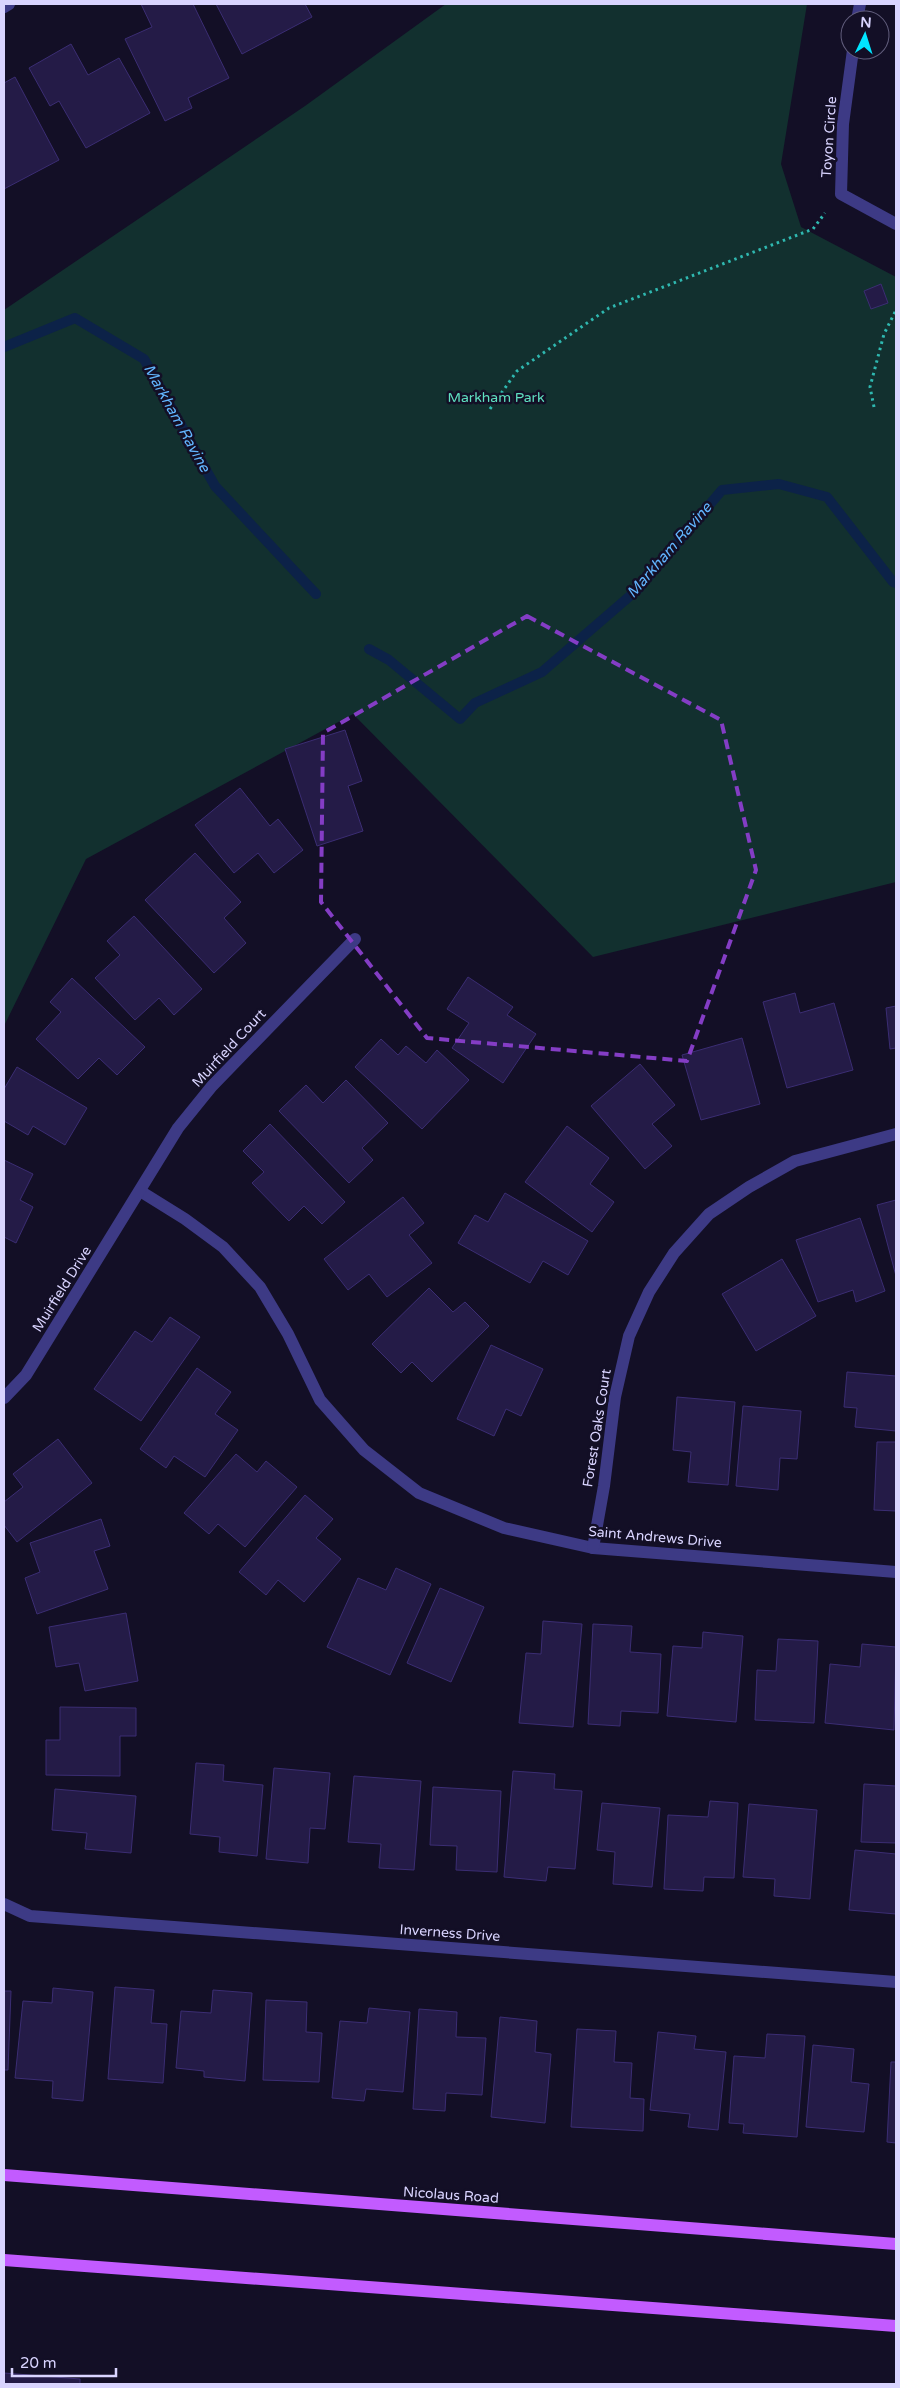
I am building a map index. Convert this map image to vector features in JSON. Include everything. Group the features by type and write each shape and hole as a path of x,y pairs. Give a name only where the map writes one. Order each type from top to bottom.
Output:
{"main road":[{"name":"Nicolaus Road","path":"4,2175 896,2244"},
{"path":"4,2260 896,2326"}],"street":[{"path":"4,7 9,4"},
{"name":"Toyon Circle","path":"852,60 843,124 840,194 896,224"},
{"name":"Muirfield Court","path":"140,1191 178,1128 212,1086 355,939"},
{"name":"Forest Oaks Court","path":"593,1548 604,1486 615,1397 629,1336 649,1292 674,1254 709,1214 749,1187 795,1161 896,1134"},
{"name":"Muirfield Drive","path":"4,1398 26,1375 140,1191"},
{"name":"Saint Andrews Drive","path":"140,1191 185,1219 223,1248 260,1287 288,1334 320,1400 364,1450 419,1493 504,1528 593,1548 896,1572"},
{"name":"Inverness Drive","path":"4,1904 30,1916 896,1982"}],"path":[{"path":"490,409 517,372 609,308 813,229 840,194"},
{"path":"874,407 870,387 884,334 896,310"}],"highlighted area":[{"path":"527,616 721,720 756,870 687,1061 427,1038 321,902 323,733"}],"green space":[{"name":"Markham Park","path":"446,4 807,4 781,164 801,227 896,277 896,882 593,957 353,714 86,859 4,1026 4,310 305,106"}],"building":[{"path":"141,4 193,4 229,78 188,98 192,108 165,121 125,39 152,27"},
{"path":"216,4 305,4 312,17 242,54"},
{"path":"71,44 88,75 119,58 150,113 86,148 59,101 50,106 29,68"},
{"path":"15,77 59,160 4,189 4,83"},
{"path":"881,284 888,303 871,309 864,291"},
{"path":"345,730 362,781 348,786 363,831 317,846 285,749"},
{"path":"240,788 270,826 278,819 303,850 274,873 258,853 234,873 195,825"},
{"path":"195,853 241,902 224,918 246,943 214,973 145,900"},
{"path":"134,916 202,989 174,1015 159,998 135,1020 95,978 120,955 107,941"},
{"path":"468,977 513,1007 507,1015 536,1034 503,1083 452,1048 469,1023 447,1009"},
{"path":"72,978 145,1047 117,1075 99,1058 78,1079 36,1039 61,1012 50,1002"},
{"path":"795,993 800,1013 834,1003 853,1070 787,1088 763,1002"},
{"path":"896,1006 896,1048 890,1049 886,1008"},
{"path":"742,1038 760,1104 701,1120 682,1055"},
{"path":"381,1039 398,1055 406,1046 426,1063 437,1050 469,1080 422,1129 355,1067"},
{"path":"640,1064 675,1105 652,1124 672,1146 645,1169 591,1106"},
{"path":"17,1067 87,1108 65,1145 33,1126 28,1135 4,1121 4,1089"},
{"path":"346,1080 388,1123 362,1148 373,1160 349,1183 279,1111 306,1085 323,1103"},
{"path":"270,1124 345,1202 322,1224 304,1206 289,1221 252,1183 264,1172 243,1151"},
{"path":"567,1126 609,1158 590,1184 614,1202 592,1232 525,1182"},
{"path":"4,1160 33,1174 20,1200 33,1207 16,1243 4,1237"},
{"path":"505,1193 588,1241 568,1275 543,1261 530,1283 458,1243 475,1215 488,1222"},
{"path":"403,1197 424,1223 409,1235 432,1263 387,1297 369,1274 348,1290 324,1259"},
{"path":"896,1200 896,1276 877,1205"},
{"path":"860,1218 885,1291 856,1302 853,1290 818,1302 796,1240"},
{"path":"782,1259 816,1316 756,1351 722,1294"},
{"path":"429,1288 453,1312 465,1302 489,1326 432,1382 412,1362 401,1373 372,1344"},
{"path":"170,1317 200,1337 141,1421 94,1389 135,1331 152,1342"},
{"path":"491,1345 543,1369 521,1416 506,1409 494,1436 457,1419"},
{"path":"197,1368 231,1392 215,1414 238,1430 205,1477 174,1456 166,1468 140,1449"},
{"path":"847,1372 896,1376 896,1431 855,1427 857,1408 844,1407"},
{"path":"677,1397 735,1402 728,1485 688,1482 691,1452 673,1450"},
{"path":"743,1406 801,1411 797,1459 780,1458 778,1490 736,1486"},
{"path":"58,1439 92,1483 17,1542 4,1525 4,1502 23,1487 13,1474"},
{"path":"877,1442 896,1442 896,1511 874,1510"},
{"path":"236,1454 257,1472 266,1461 297,1487 245,1547 218,1524 209,1534 184,1513"},
{"path":"305,1495 333,1519 316,1538 341,1559 304,1602 278,1580 266,1595 239,1572"},
{"path":"101,1519 110,1546 94,1551 108,1589 37,1614 25,1578 40,1572 30,1543"},
{"path":"396,1568 431,1584 390,1675 327,1647 358,1578 386,1590"},
{"path":"440,1588 484,1607 451,1682 407,1663"},
{"path":"126,1613 138,1681 85,1691 79,1663 56,1667 49,1627"},
{"path":"543,1621 582,1624 573,1727 519,1723 526,1653 541,1654"},
{"path":"593,1624 632,1626 630,1652 661,1654 658,1713 621,1711 620,1726 588,1724"},
{"path":"703,1632 743,1636 736,1722 667,1716 673,1646 702,1648"},
{"path":"778,1639 818,1641 814,1723 755,1720 757,1670 776,1671"},
{"path":"862,1644 896,1647 894,1730 825,1723 830,1664 860,1667"},
{"path":"60,1707 136,1708 136,1736 120,1736 120,1776 46,1775 46,1740 60,1740"},
{"path":"196,1763 224,1765 223,1781 263,1785 257,1856 219,1852 220,1837 190,1834"},
{"path":"274,1768 330,1773 325,1829 310,1828 308,1863 266,1859"},
{"path":"513,1771 555,1774 554,1789 582,1791 575,1869 548,1867 546,1881 504,1877"},
{"path":"354,1776 421,1781 414,1870 379,1868 381,1844 348,1842"},
{"path":"864,1784 896,1786 896,1843 861,1842"},
{"path":"433,1787 501,1791 497,1872 456,1870 457,1846 430,1845"},
{"path":"55,1789 136,1796 131,1853 85,1849 87,1833 52,1830"},
{"path":"710,1801 738,1803 734,1878 704,1877 703,1891 664,1889 668,1815 708,1817"},
{"path":"602,1803 660,1808 652,1887 613,1884 615,1852 597,1850"},
{"path":"749,1804 817,1810 810,1899 774,1896 775,1879 743,1877"},
{"path":"855,1850 896,1854 896,1914 849,1910"},
{"path":"115,1987 154,1990 151,2023 167,2024 163,2083 108,2079"},
{"path":"53,1988 93,1992 83,2101 52,2098 53,2081 15,2078 23,2001 52,2003"},
{"path":"213,1990 252,1993 245,2081 204,2077 204,2071 176,2068 181,2011 211,2013"},
{"path":"4,1991 11,1991 8,2070 4,2070"},
{"path":"266,2000 307,2002 306,2032 322,2033 319,2082 263,2080"},
{"path":"369,2008 410,2012 403,2092 366,2089 364,2101 332,2098 340,2021 367,2023"},
{"path":"419,2009 457,2012 456,2037 486,2038 482,2095 446,2093 445,2111 413,2109"},
{"path":"500,2017 537,2021 535,2052 551,2054 545,2123 491,2117"},
{"path":"577,2029 616,2031 614,2062 632,2063 630,2098 644,2099 643,2131 571,2127"},
{"path":"658,2032 696,2036 694,2049 726,2052 718,2130 688,2127 690,2114 650,2110"},
{"path":"767,2034 805,2036 797,2137 743,2133 744,2124 729,2123 734,2056 765,2058"},
{"path":"813,2045 854,2049 851,2082 869,2084 864,2132 806,2127"},
{"path":"891,2062 896,2062 896,2143 887,2142"},
{"path":"4,2373 80,2379 80,2384 4,2384"}],"waterway":[{"name":"Markham Ravine","path":"4,347 75,318 144,359 215,486 316,594"},
{"name":"Markham Ravine","path":"369,649 389,660 460,719 475,703 542,672 638,589 722,490 779,484 827,497 893,582 896,583"}]}
